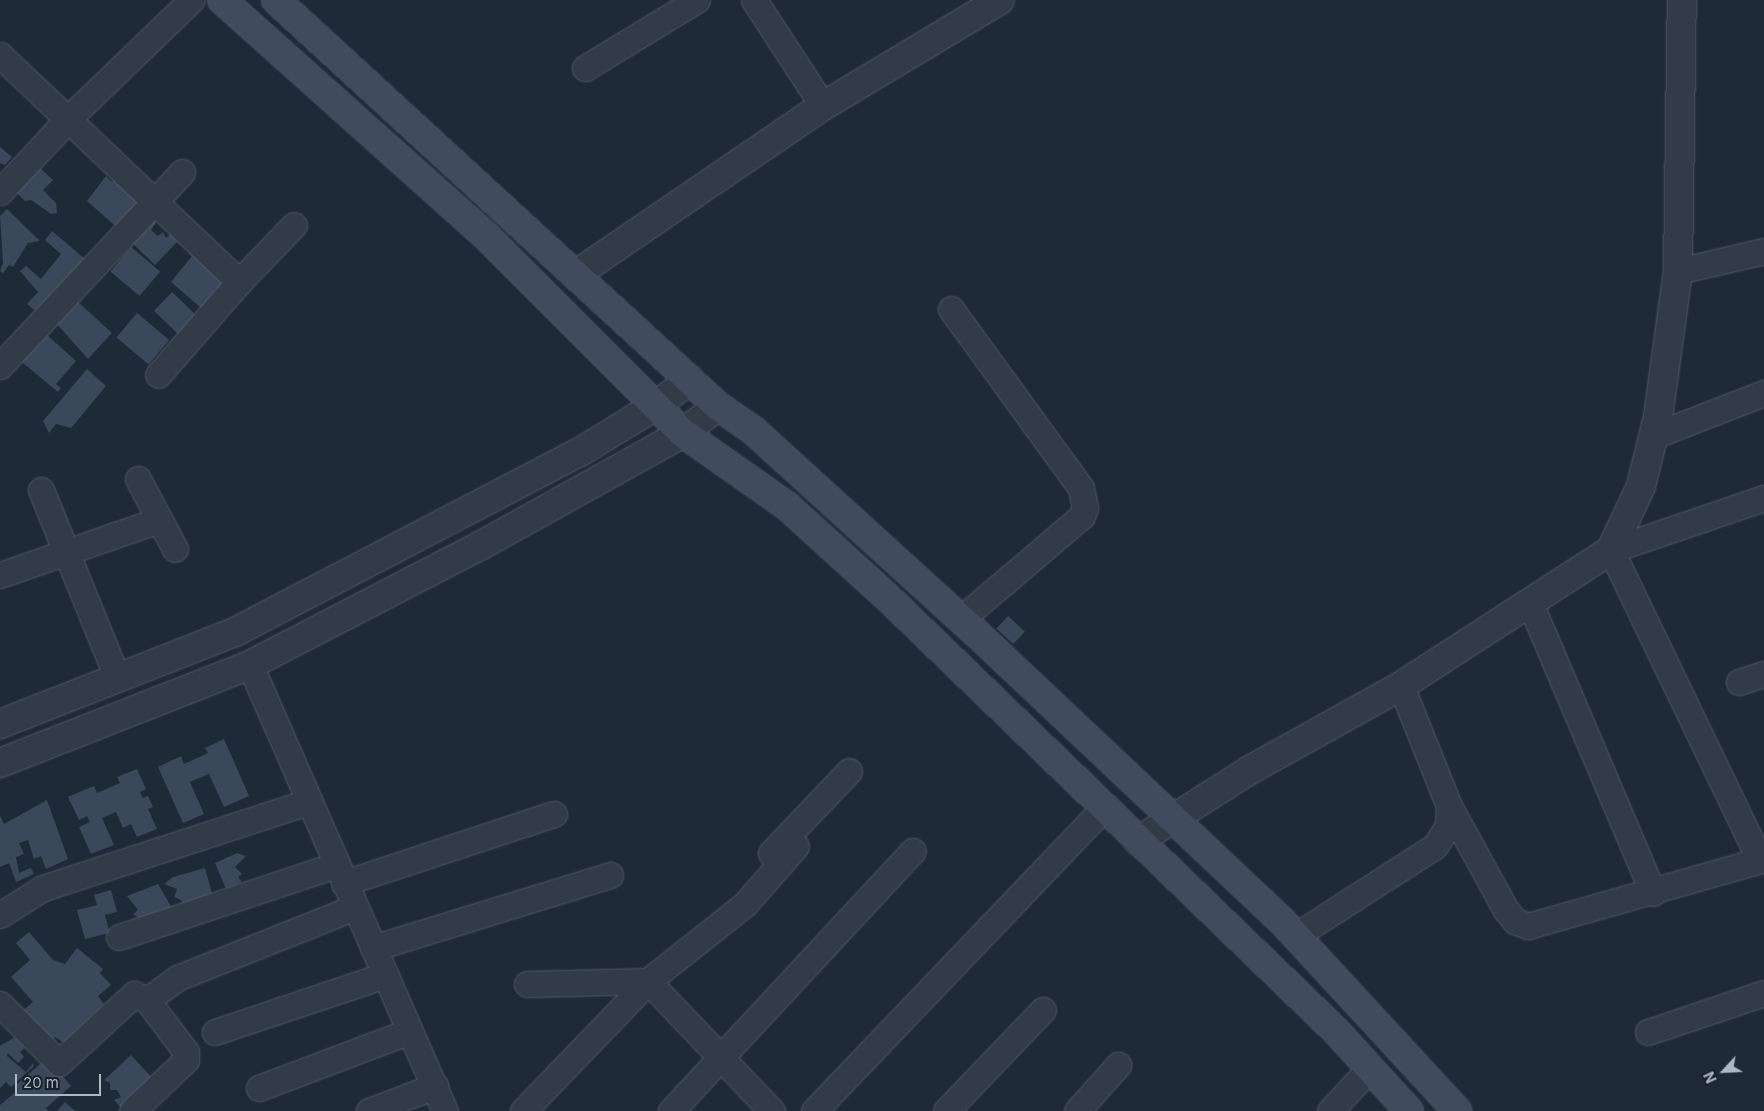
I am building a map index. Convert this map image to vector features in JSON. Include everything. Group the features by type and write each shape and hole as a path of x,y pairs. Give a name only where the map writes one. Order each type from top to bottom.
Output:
{"main road":[{"path":"222,0 488,238 683,433 787,506 1028,730 1104,808 1336,1031 1409,1111"},
{"path":"276,0 578,273 718,406 761,438 961,619 1295,936 1457,1111"}],"street":[{"path":"0,192 69,118 191,0"},
{"path":"585,68 697,0"},
{"path":"754,0 823,106"},
{"path":"578,273 823,106 1000,0"},
{"path":"1610,550 1641,486 1653,436 1678,271 1682,0"},
{"path":"0,55 69,118 240,282"},
{"path":"0,366 182,172"},
{"path":"158,375 240,282 294,225"},
{"path":"1678,271 1764,250"},
{"path":"951,309 1081,488 1085,508 1082,516 961,619"},
{"path":"0,724 235,632 580,452 655,406 690,380"},
{"path":"1653,436 1764,393"},
{"path":"0,763 250,665 480,546 683,433 718,406"},
{"path":"138,479 175,550"},
{"path":"41,490 117,677"},
{"path":"1138,841 1250,770 1400,686 1610,550 1764,498"},
{"path":"0,575 159,520"},
{"path":"1400,686 1450,806 1506,910 1515,921 1528,926 1653,893 1762,859 1610,550"},
{"path":"1530,603 1653,893"},
{"path":"250,665 307,802 374,948 445,1111"},
{"path":"1739,682 1764,674"},
{"path":"523,1111 849,771"},
{"path":"0,915 51,886 307,802"},
{"path":"1295,936 1435,846 1448,826 1450,806"},
{"path":"814,1111 1104,808"},
{"path":"119,937 554,814"},
{"path":"527,984 648,981 744,904 796,846"},
{"path":"671,1111 722,1059 912,851"},
{"path":"374,948 610,875"},
{"path":"148,1000 177,978 355,907"},
{"path":"215,1032 385,975"},
{"path":"648,981 772,1111"},
{"path":"1648,1032 1764,993"},
{"path":"0,1004 59,1064 134,994 148,1000 186,1052 186,1060 132,1111"},
{"path":"946,1111 1043,1010"},
{"path":"259,1088 410,1031"},
{"path":"1078,1111 1118,1065"},
{"path":"1330,1111 1369,1069"},
{"path":"368,1111 435,1086"}],"building":[{"path":"0,147 12,157 5,165 0,163"},
{"path":"37,165 53,180 43,190 56,203 57,213 51,214 31,200 25,201 14,190"},
{"path":"118,175 142,205 120,230 87,201 106,176 112,182"},
{"path":"7,209 40,241 28,243 13,267 9,265 3,273 0,271 3,263 0,216"},
{"path":"151,217 156,223 151,230 158,236 163,232 166,238 170,234 178,241 155,265 129,240"},
{"path":"52,231 85,259 38,313 27,304 38,292 20,271 26,266 41,279 61,254 45,240"},
{"path":"131,247 160,271 140,296 110,272"},
{"path":"194,247 234,281 207,313 171,282 192,256 189,253"},
{"path":"172,292 201,320 183,338 154,311"},
{"path":"76,300 112,333 88,359 56,323"},
{"path":"137,313 169,340 149,365 116,338"},
{"path":"46,334 76,361 56,384 61,388 58,392 22,362"},
{"path":"87,369 106,386 71,428 56,424 49,433 43,421"},
{"path":"1008,616 1025,632 1013,644 996,628"},
{"path":"224,739 249,796 224,807 209,774 190,782 204,814 183,823 158,767 181,756 184,764 208,753 205,748"},
{"path":"137,769 146,789 140,792 143,798 148,796 153,807 148,809 157,829 137,837 131,824 123,828 116,812 102,818 114,845 91,854 79,827 90,822 87,816 79,820 68,797 94,786 97,793 120,783 117,777"},
{"path":"47,800 68,859 46,869 41,856 34,859 28,840 19,843 24,854 16,857 19,873 31,868 34,874 16,882 9,863 0,867 0,816 4,824"},
{"path":"237,853 246,856 235,867 242,874 238,877 242,882 226,889 215,863"},
{"path":"205,868 212,894 185,908 181,900 174,897 177,889 164,884 173,877"},
{"path":"158,884 173,910 146,923 133,914 138,910 127,896"},
{"path":"111,890 117,912 105,915 109,930 117,925 121,930 85,939 77,910 97,905 94,895"},
{"path":"29,932 53,960 65,964 77,948 103,969 95,979 100,973 111,985 98,996 104,1004 64,1043 55,1037 49,1045 39,1038 42,1026 32,1030 22,1011 33,1002 11,977 30,960 16,943"},
{"path":"15,1037 25,1048 20,1052 24,1057 18,1063 8,1053 7,1056 26,1072 33,1063 34,1066 11,1087 6,1082 0,1088 0,1046"},
{"path":"131,1055 155,1081 123,1110 114,1100 121,1097 117,1090 110,1090 110,1083 104,1080"},
{"path":"47,1058 71,1086 46,1108 48,1111 0,1111 0,1105 18,1090 15,1086"},
{"path":"65,1102 75,1111 57,1111"}]}
